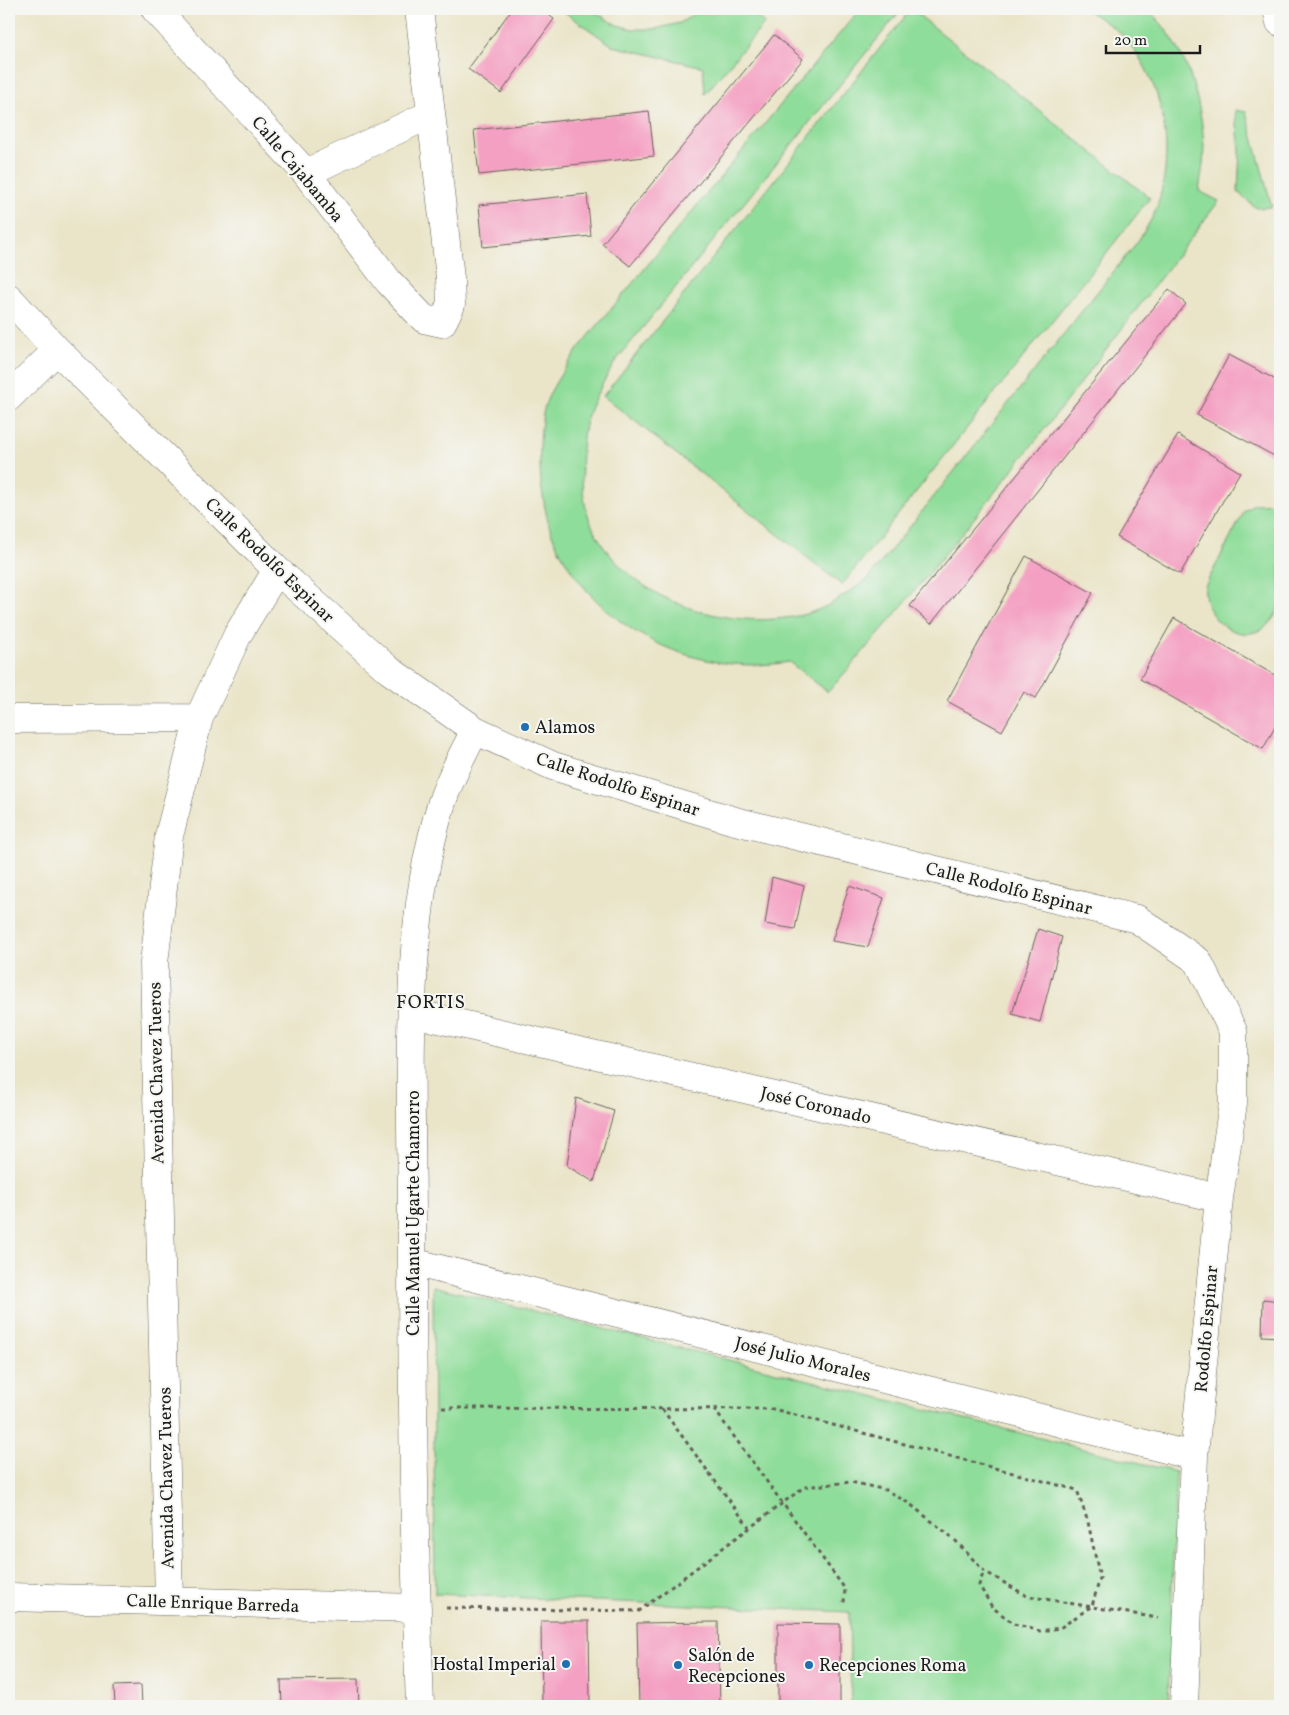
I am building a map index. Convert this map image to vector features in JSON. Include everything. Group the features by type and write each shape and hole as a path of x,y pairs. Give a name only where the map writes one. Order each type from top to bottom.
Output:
{"street":[{"name":"Calle Cajabamba","path":"155,9 306,173 389,282 424,319 442,323 450,305 450,278 431,114"},
{"path":"306,173 431,114 419,9"},
{"name":"Calle Rodolfo Espinar","path":"9,298 57,350 278,570 388,670 475,730 553,766 735,821 1137,919 1198,961"},
{"path":"9,397 57,350"},
{"name":"Avenida Chavez Tueros","path":"168,1601 154,963 169,836 199,718 238,634 278,570"},
{"path":"9,718 199,718"},
{"name":"Calle Manuel Ugarte Chamorro","path":"420,1706 412,1262 413,1013 420,896 442,801 475,730"},
{"name":"Rodolfo Espinar","path":"1184,1706 1194,1456 1219,1198 1233,1103 1234,1031 1198,961"},
{"name":"José Coronado","path":"413,1013 1219,1198"},
{"name":"José Julio Morales","path":"412,1262 1194,1456"},
{"name":"Calle Enrique Barreda","path":"9,1597 417,1608"}],"path":[{"path":"414,1408 773,1409 1077,1490 1088,1522 1100,1578 1092,1606 1060,1628 1040,1632 1014,1624 992,1607 979,1585 984,1571"},
{"path":"662,1408 749,1527"},
{"path":"714,1409 783,1501 845,1590 844,1603"},
{"path":"417,1608 639,1611 804,1487 851,1482 886,1490 910,1504 954,1539 984,1571 1027,1596 1188,1623"}],"green space":[{"path":"560,9 589,9 617,25 633,29 655,29 680,23 702,9 744,9 765,23 705,94 703,67 613,46"},
{"path":"860,9 905,9 900,11 615,362 595,398 587,418 583,438 582,469 583,491 590,521 605,548 626,572 652,590 681,605 712,614 744,619 776,619 806,614 823,608 868,579 1138,241 1151,221 1161,192 1166,144 1163,120 1149,74 1137,54 1118,31 1085,9 1147,9 1172,38 1189,72 1200,110 1204,148 1199,191 1219,201 979,512 930,573 828,692 789,662 754,665 720,662 687,655 656,642 626,625 600,604 577,578 558,548 549,525 541,483 540,441 542,418 547,400 557,380 578,349"},
{"path":"911,9 1150,198 842,585 603,396"},
{"path":"1235,110 1246,112 1272,207 1256,208 1238,192 1240,149"},
{"path":"1280,503 1280,603 1272,620 1261,629 1249,633 1235,632 1223,625 1213,615 1206,602 1205,586 1245,510 1254,504"},
{"path":"433,1286 1176,1472 1168,1706 851,1706 849,1612 435,1594"}],"building":[{"path":"512,9 540,9 554,19 501,93 468,69"},
{"path":"774,35 803,59 630,266 602,244"},
{"path":"649,111 654,156 479,175 474,130"},
{"path":"587,194 591,236 483,247 479,205"},
{"path":"1169,289 1186,304 931,624 910,606"},
{"path":"1229,355 1280,382 1280,459 1197,415"},
{"path":"1178,435 1240,472 1180,574 1117,537"},
{"path":"1026,556 1093,593 1036,698 1024,692 1002,731 947,701"},
{"path":"1174,618 1280,678 1280,718 1263,749 1140,679"},
{"path":"772,877 804,886 795,929 765,924"},
{"path":"849,886 884,898 868,947 832,941"},
{"path":"1038,929 1062,937 1040,1022 1012,1014"},
{"path":"576,1098 614,1111 594,1182 567,1166"},
{"path":"1263,1299 1280,1301 1280,1337 1262,1336"},
{"name":"Hostal Imperial","path":"541,1621 589,1621 590,1706 542,1706"},
{"name":"Salón de Recepciones","path":"718,1622 720,1706 639,1706 637,1623"},
{"name":"Recepciones Roma","path":"778,1623 840,1624 840,1706 778,1706"},
{"path":"358,1679 359,1706 282,1706 281,1680"},
{"path":"141,1685 142,1706 115,1706 114,1686"}],"place":[{"name":"Alamos","path":"525,727"},
{"name":"Hostal Imperial","path":"566,1664"},
{"name":"Salón de Recepciones","path":"678,1665"},
{"name":"Recepciones Roma","path":"809,1665"}],"district":[{"name":"FORTIS","path":"431,1001"}]}
